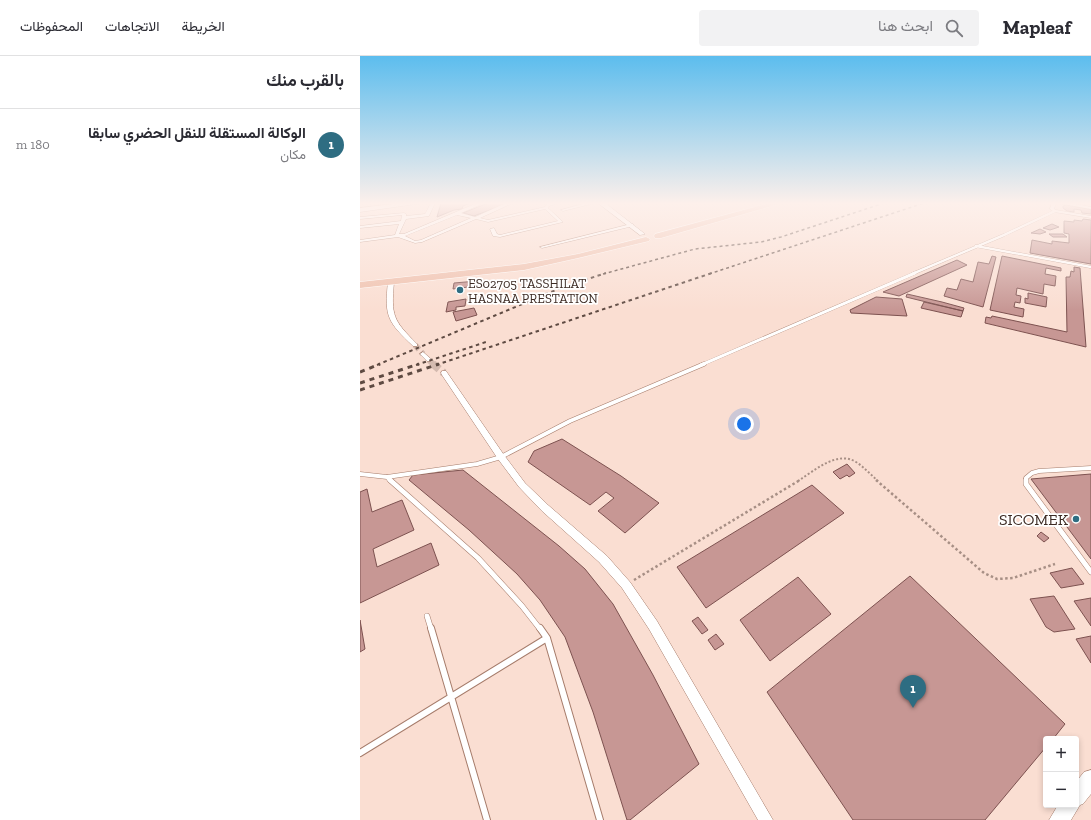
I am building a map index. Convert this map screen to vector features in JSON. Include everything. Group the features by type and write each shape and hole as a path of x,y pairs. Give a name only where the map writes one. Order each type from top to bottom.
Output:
{"main road":[{"path":"360,281 522,263 567,255 633,239"},
{"path":"360,285 524,266 578,256 636,239"},
{"path":"1079,793 1091,779"},
{"path":"1059,820 1068,808"}],"street":[{"path":"360,241 378,239"},
{"path":"405,239 414,242 428,239"},
{"path":"542,246 573,239"},
{"path":"391,282 388,307 392,320 415,344"},
{"path":"423,354 429,360"},
{"path":"444,373 501,457 522,485 545,508 603,559 626,585 654,625 766,820"}],"lane":[{"path":"360,474 387,477 459,467 501,457 570,421 993,239"},
{"path":"975,246 1091,267"},
{"path":"1091,468 1032,473 1026,478 1026,484 1091,572"},
{"path":"387,477 478,558 522,606 547,638 600,820"},
{"path":"427,616 487,820"},
{"path":"360,753 547,638"}],"path":[{"path":"626,585 825,464 839,457 847,458 856,462 984,573 997,579 1013,578 1055,564"}],"building":[{"path":"1069,239 1091,239 1091,264 1030,253 1032,240 1052,244 1052,241 1069,243"},
{"path":"992,256 996,257 983,307 944,296 947,288 957,290 961,279 973,282 978,262 989,264"},
{"path":"1002,256 1061,268 1061,271 1046,268 1045,274 1056,276 1055,286 1044,284 1043,294 1017,288 1016,295 1021,296 1020,303 1015,302 1014,307 1024,309 1023,317 990,310"},
{"path":"957,260 967,265 899,296 883,292"},
{"path":"1074,267 1080,268 1086,347 985,323 986,317 991,318 992,316 1067,332 1066,277 1070,277 1071,271 1074,272"},
{"path":"477,281 476,286 453,289 454,283"},
{"path":"1028,293 1047,297 1046,307 1025,303 1025,298 1028,299"},
{"path":"907,294 964,308 963,311 906,297"},
{"path":"876,297 902,299 907,316 851,313 850,310"},
{"path":"466,299 465,306 456,307 456,310 446,312 448,302"},
{"path":"924,302 963,311 961,317 921,308"},
{"path":"474,308 477,315 456,321 453,312"},
{"path":"562,439 621,476 659,503 625,533 598,511 614,498 606,492 590,505 528,462 534,451"},
{"path":"847,464 855,473 849,477 847,475 840,479 833,472"},
{"path":"463,470 559,546 585,569 613,604 653,675 699,764 630,820 627,820 593,712 565,637 540,600 517,574 469,530 409,480 413,475"},
{"name":"SICOMEK","path":"1091,474 1091,559 1031,479"},
{"path":"812,485 844,513 706,608 677,567"},
{"path":"367,489 372,512 402,500 414,530 373,549 377,567 431,543 439,565 360,603 360,492"},
{"path":"1041,532 1049,538 1044,542 1037,536"},
{"path":"1072,568 1084,584 1061,588 1050,573"},
{"path":"910,576 1065,724 1055,736 1043,736 1043,751 985,820 853,820 767,692"},
{"path":"798,577 831,614 770,661 740,620"},
{"path":"1054,596 1075,629 1054,632 1046,627 1030,599"},
{"path":"1091,598 1091,626 1074,601"},
{"path":"698,617 708,630 702,634 692,621"},
{"path":"360,620 365,649 360,652"},
{"path":"716,634 724,644 715,650 708,640"},
{"path":"1091,636 1091,663 1076,639"}],"tunnel":[{"path":"415,345 423,354"},
{"path":"429,360 433,364"},
{"path":"433,364 444,373"}],"railway":[{"path":"603,274 695,249 761,242 774,239"},
{"path":"709,274 816,239"},
{"path":"377,365 563,287 606,273"},
{"path":"439,364 709,274"},
{"path":"416,365 486,342"},
{"path":"360,372 380,364"},
{"path":"360,383 419,364"},
{"path":"360,390 439,364"}],"place":[{"name":"ES02705 TASSHILAT HASNAA PRESTATION","path":"460,290"},
{"name":"SICOMEK","path":"1076,519"},
{"name":"الوكالة المستقلة للنقل الحضري سابقا","path":"913,708"}]}
